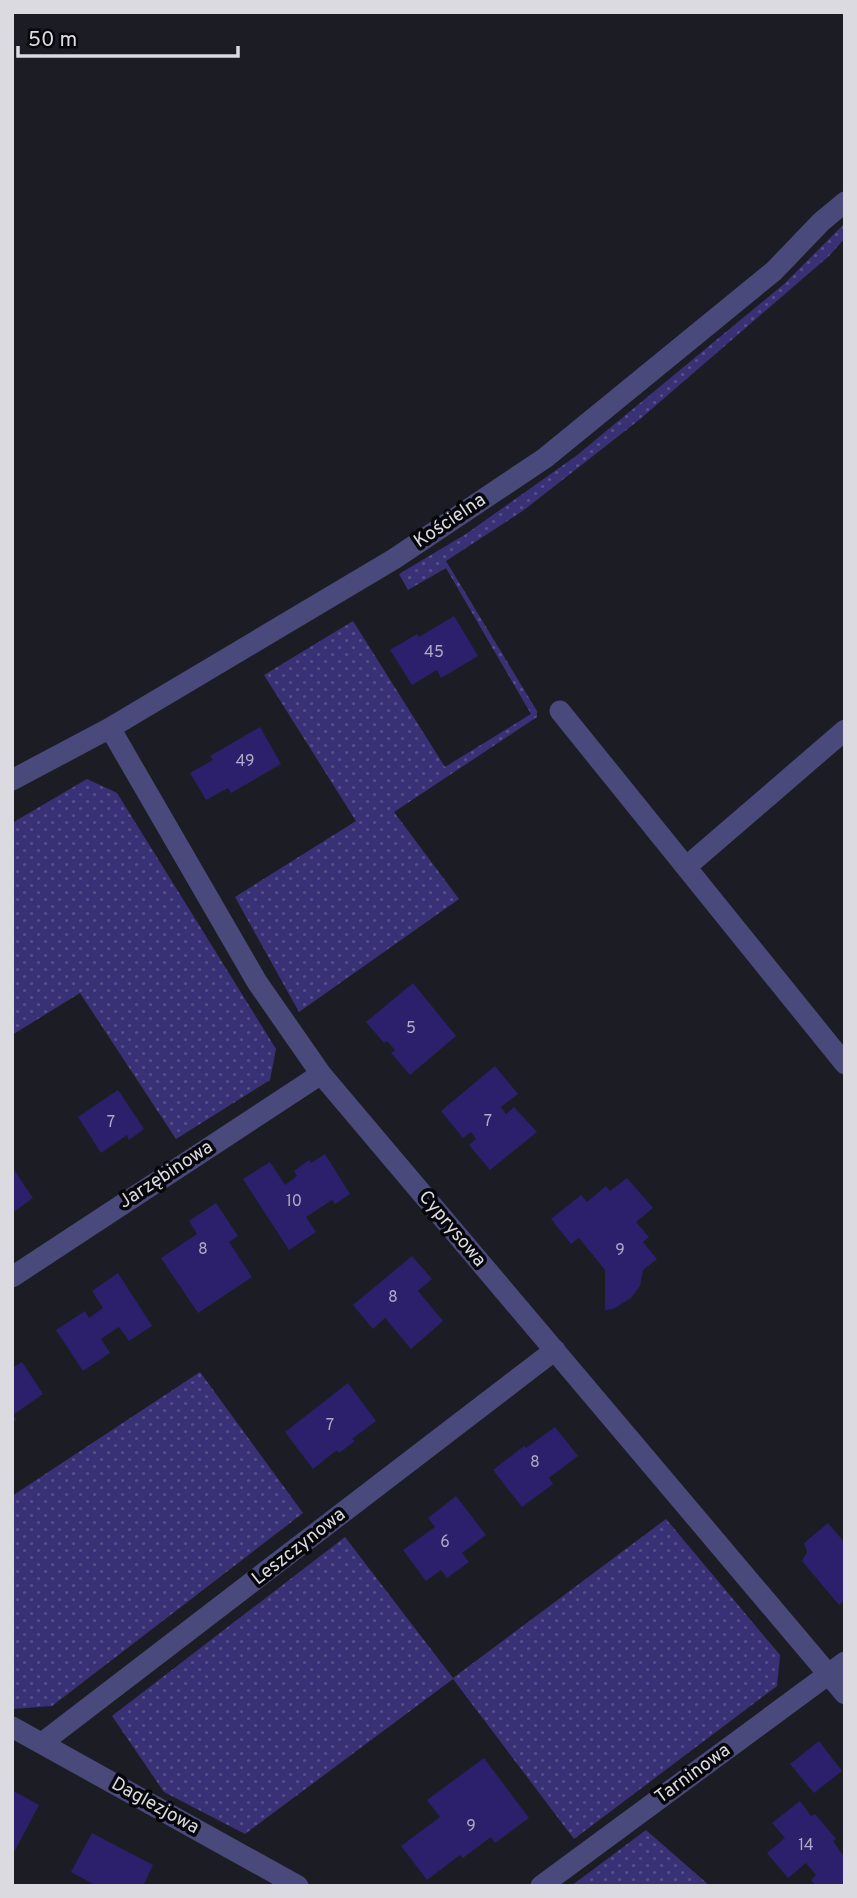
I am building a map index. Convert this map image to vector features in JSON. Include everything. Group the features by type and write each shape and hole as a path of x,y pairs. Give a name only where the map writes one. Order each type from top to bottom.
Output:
{"street":[{"name":"Kościelna","path":"12,780 110,728 394,559 545,457 774,271 821,222 845,202"},
{"path":"559,711 845,1064"},
{"name":"Cyprysowa","path":"110,728 257,982 321,1074 555,1350 837,1668 845,1694"},
{"path":"686,867 845,730"},
{"name":"Jarzębinowa","path":"12,1277 321,1074"},
{"name":"Leszczynowa","path":"42,1743 555,1350"},
{"name":"Tarninowa","path":"541,1886 837,1668"},
{"name":"Daglezjowa","path":"12,1727 298,1886"}],"shaded area":[{"path":"845,223 845,238 829,256 639,420 524,510 446,561 537,711 537,717 394,812 459,899 299,1012 235,897 356,821 264,675 353,621 445,767 531,714 446,568 408,590 399,574 466,534 576,456 784,284"},
{"path":"87,779 117,793 276,1049 270,1080 176,1139 80,993 12,1035 12,823"},
{"path":"200,1372 303,1513 52,1706 12,1709 12,1496"},
{"path":"666,1519 780,1655 777,1686 574,1839 453,1679 245,1834 164,1792 112,1716 345,1537 453,1678"},
{"path":"646,1830 710,1886 571,1886"}],"building":[{"path":"454,616 478,656 441,678 437,670 412,685 390,650 417,634 419,637"},
{"path":"260,727 281,764 231,793 228,788 206,800 190,773 213,760 210,756"},
{"path":"413,983 456,1036 410,1075 391,1053 395,1050 387,1041 384,1043 366,1022"},
{"path":"495,1066 518,1094 501,1107 506,1114 514,1107 537,1132 490,1170 469,1145 476,1139 471,1132 463,1138 441,1111"},
{"path":"118,1090 144,1129 129,1140 127,1135 101,1153 78,1117"},
{"path":"325,1154 350,1194 335,1204 332,1200 306,1217 316,1232 289,1250 243,1179 270,1162 285,1185 297,1176 294,1171 309,1160 311,1163"},
{"path":"12,1167 33,1198 12,1213"},
{"path":"627,1178 653,1208 636,1222 649,1237 643,1242 657,1259 643,1270 640,1286 631,1298 613,1309 605,1310 605,1270 579,1238 571,1244 551,1219 581,1195 587,1202 606,1186 610,1191"},
{"path":"216,1203 238,1236 229,1242 252,1277 198,1313 161,1258 197,1234 189,1221"},
{"path":"412,1256 432,1279 418,1291 443,1321 411,1349 385,1318 373,1329 353,1305"},
{"path":"118,1273 152,1326 129,1341 119,1327 101,1339 110,1353 83,1371 56,1330 85,1311 89,1318 103,1308 92,1291"},
{"path":"22,1362 43,1394 13,1415 16,1420 12,1423 12,1368"},
{"path":"348,1383 376,1421 352,1439 355,1441 339,1453 337,1450 313,1469 285,1432"},
{"path":"555,1427 578,1456 549,1478 553,1484 522,1507 493,1470"},
{"path":"456,1496 486,1535 462,1553 469,1562 447,1578 441,1570 426,1581 403,1550 435,1527 428,1518"},
{"path":"828,1523 845,1543 845,1600 839,1605 802,1561 807,1552 804,1543"},
{"path":"819,1741 842,1771 814,1793 790,1764"},
{"path":"484,1758 529,1818 495,1843 491,1837 463,1858 460,1855 427,1880 401,1846 440,1817 427,1800"},
{"path":"12,1790 39,1805 12,1856"},
{"path":"800,1801 811,1816 815,1814 836,1839 833,1841 842,1854 845,1852 845,1886 816,1886 811,1880 816,1875 806,1863 788,1878 767,1853 785,1838 772,1823"},
{"path":"92,1833 153,1865 143,1886 97,1886 71,1872"}]}
